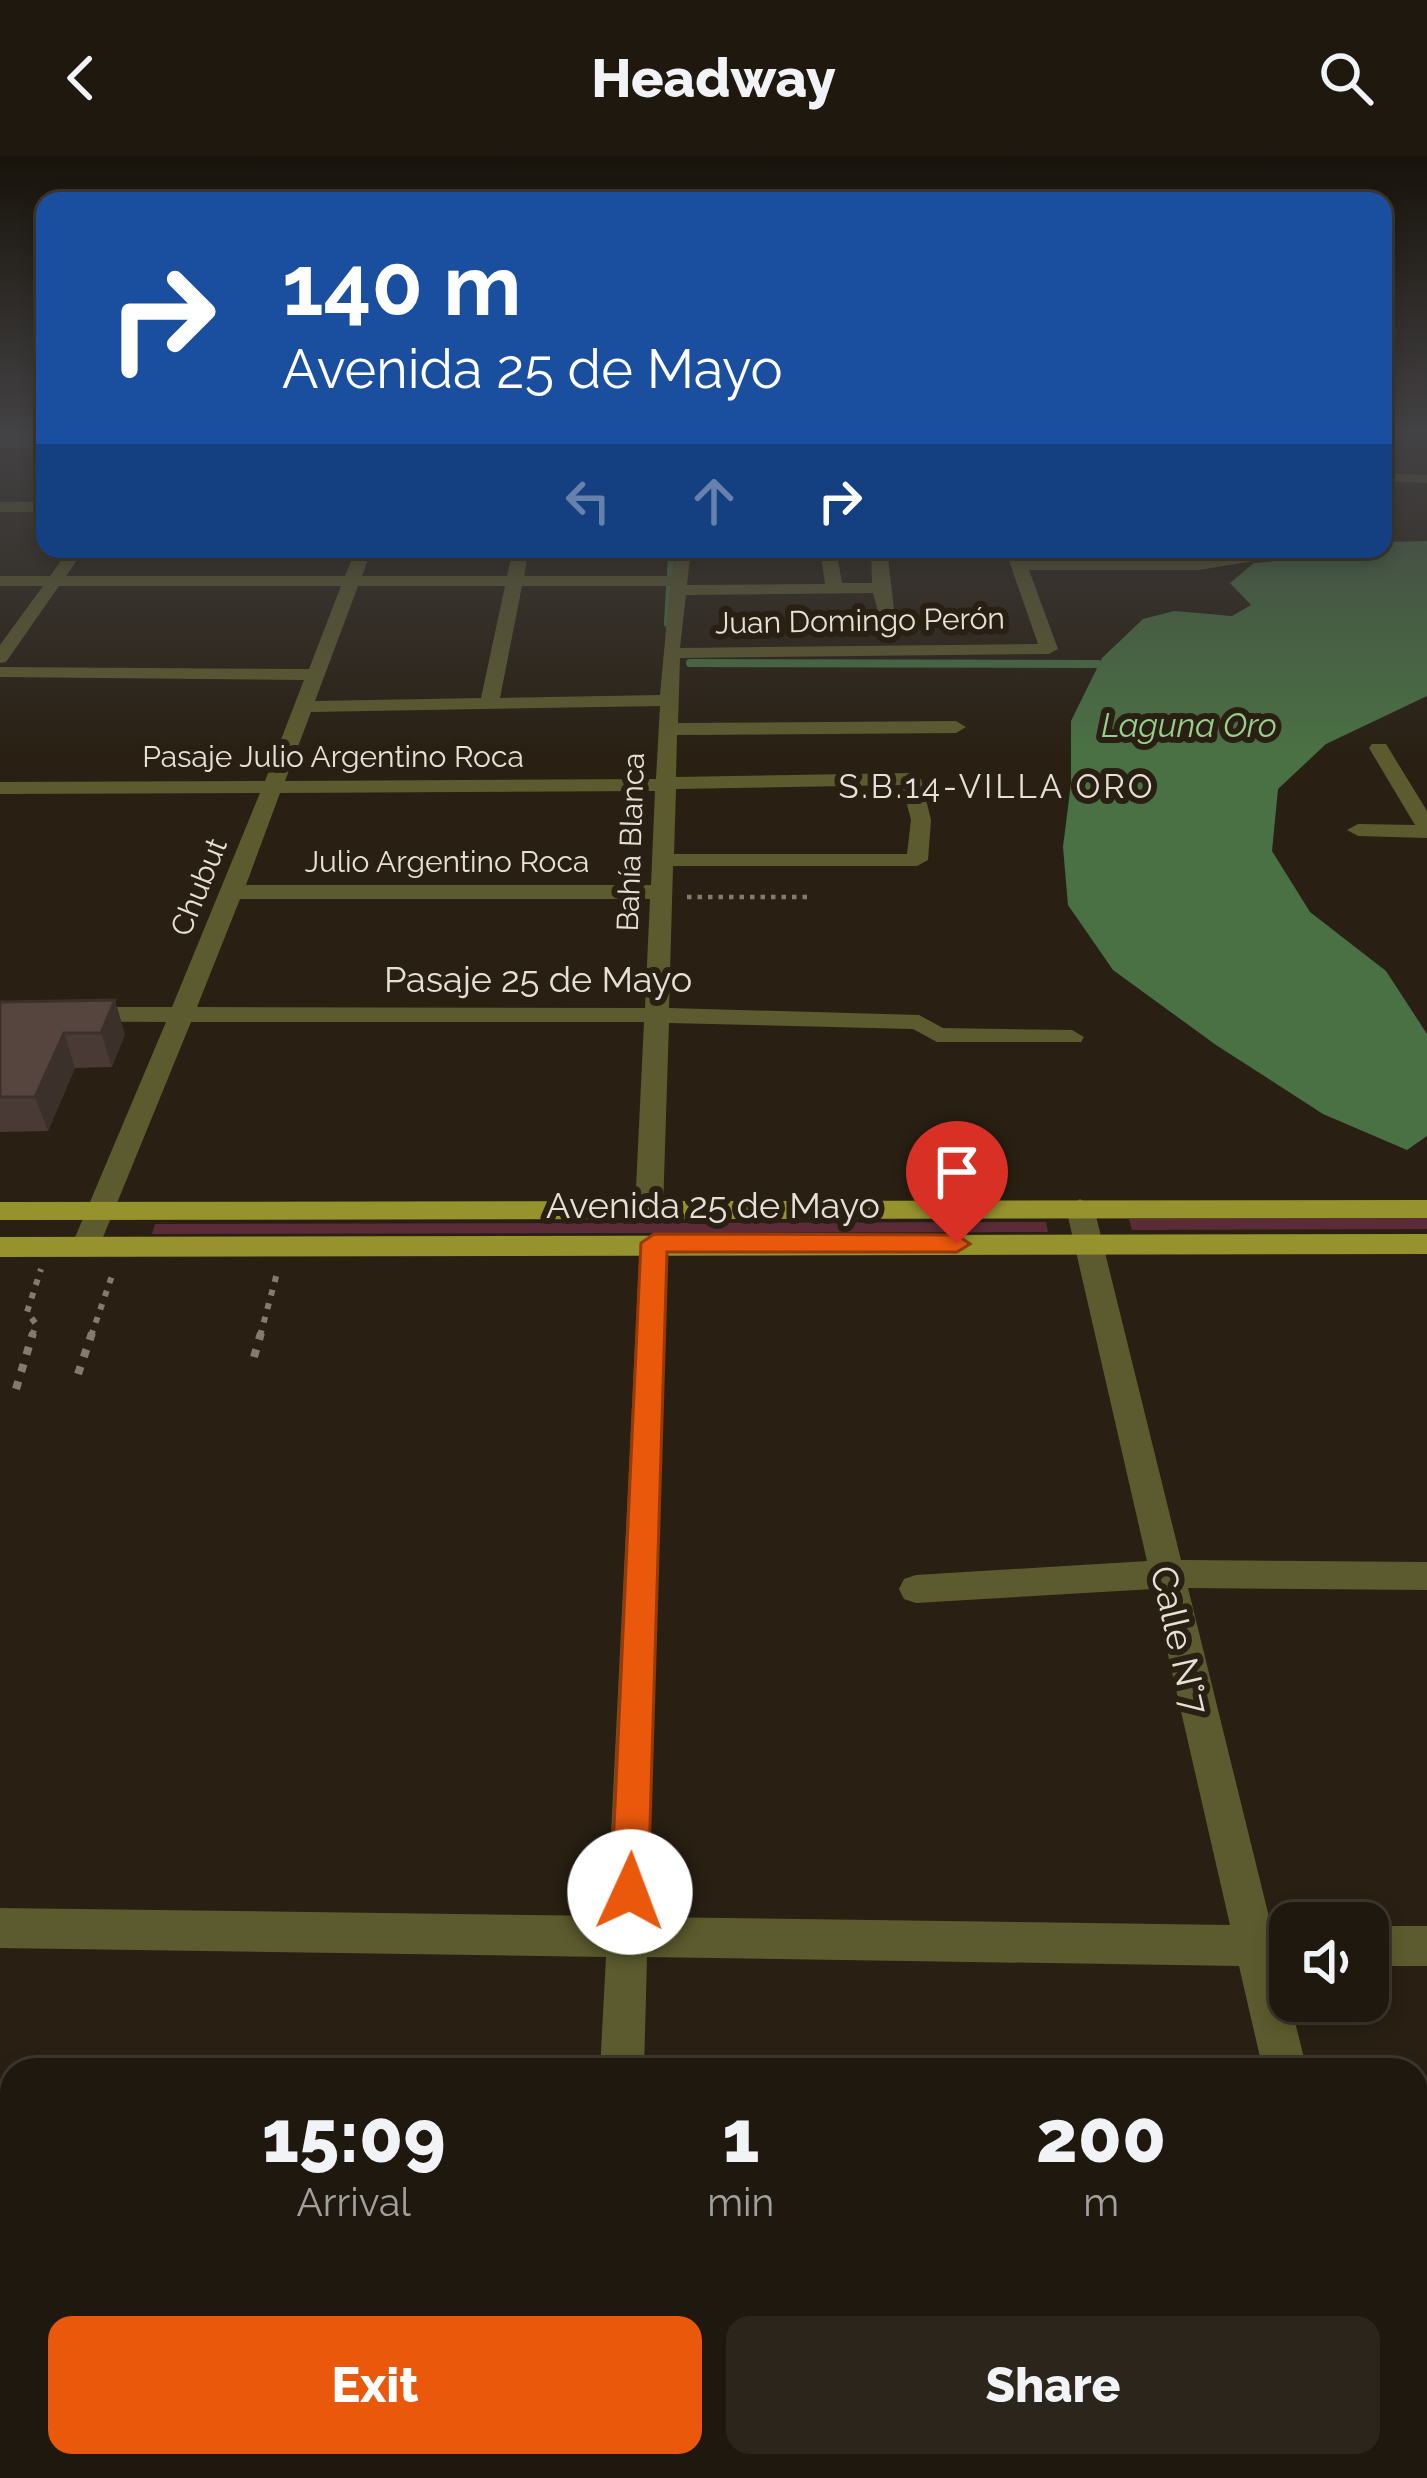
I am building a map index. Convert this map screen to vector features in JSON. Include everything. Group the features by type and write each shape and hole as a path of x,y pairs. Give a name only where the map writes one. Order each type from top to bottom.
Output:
{"main road":[{"name":"Avenida 25 de Mayo","path":"0,1211 652,1226 1083,1226 1427,1209"},
{"name":"Avenida 25 de Mayo","path":"0,1247 284,1248 652,1226"},
{"name":"Avenida 25 de Mayo","path":"1083,1226 1427,1244"}],"street":[{"path":"0,658 70,558"},
{"name":"Chubut","path":"86,1247 178,1013 232,892 360,558"},
{"path":"489,704 518,558"},
{"name":"Bahía Blanca","path":"623,2058 669,700 682,558"},
{"path":"829,558 834,588"},
{"path":"879,558 880,588 890,623"},
{"name":"Juan Domingo Perón","path":"671,652 1049,649 1018,558"},
{"path":"1041,558 1199,565 1252,558"},
{"path":"0,581 512,581 880,588"},
{"path":"0,671 313,675"},
{"path":"302,707 669,700"},
{"path":"668,729 956,727"},
{"path":"1379,748 1427,830"},
{"name":"Pasaje Julio Argentino Roca","path":"0,788 911,779 921,820 917,860 663,860"},
{"path":"1358,830 1427,830"},
{"name":"Julio Argentino Roca","path":"232,892 662,892"},
{"name":"Pasaje 25 de Mayo","path":"0,1014 657,1015 919,1022 937,1035 1072,1037"},
{"name":"Calle N°7","path":"1083,1226 1164,1574 1269,1936"},
{"path":"916,1589 1164,1574 1427,1576"},
{"path":"0,1928 1269,1946"},
{"path":"1389,1946 1427,1946"},
{"name":"Calle N°7","path":"1280,2022 1284,2058"}],"path":[{"path":"662,892 682,897 809,897"},
{"path":"16,1389 36,1324 27,1312 48,1247"},
{"path":"78,1374 122,1247"},
{"path":"254,1357 284,1248"}],"shaded area":[{"path":"1427,1218 1427,1229 1132,1230 1129,1219"},
{"path":"1046,1222 1048,1232 152,1234 155,1224"}],"water":[{"name":"Laguna Oro","path":"1427,541 1427,696 1326,744 1278,789 1272,851 1310,912 1386,971 1427,1034 1427,1136 1407,1150 1323,1114 1216,1045 1113,970 1068,905 1063,847 1071,783 1071,721 1102,658 1143,619 1174,611 1232,616 1251,605 1230,583 1254,563 1392,558 1392,542"}],"building":[{"path":"115,1000 101,1033 64,1033 35,1097 0,1097 0,1002"}],"waterway":[{"path":"670,574 671,558"},
{"path":"667,624 669,586"},
{"path":"690,663 1098,664"}],"district":[{"name":"S.B.14-VILLA ORO","path":"997,786"}],"route":[{"path":"630,1892 654,1243 957,1244"}]}
